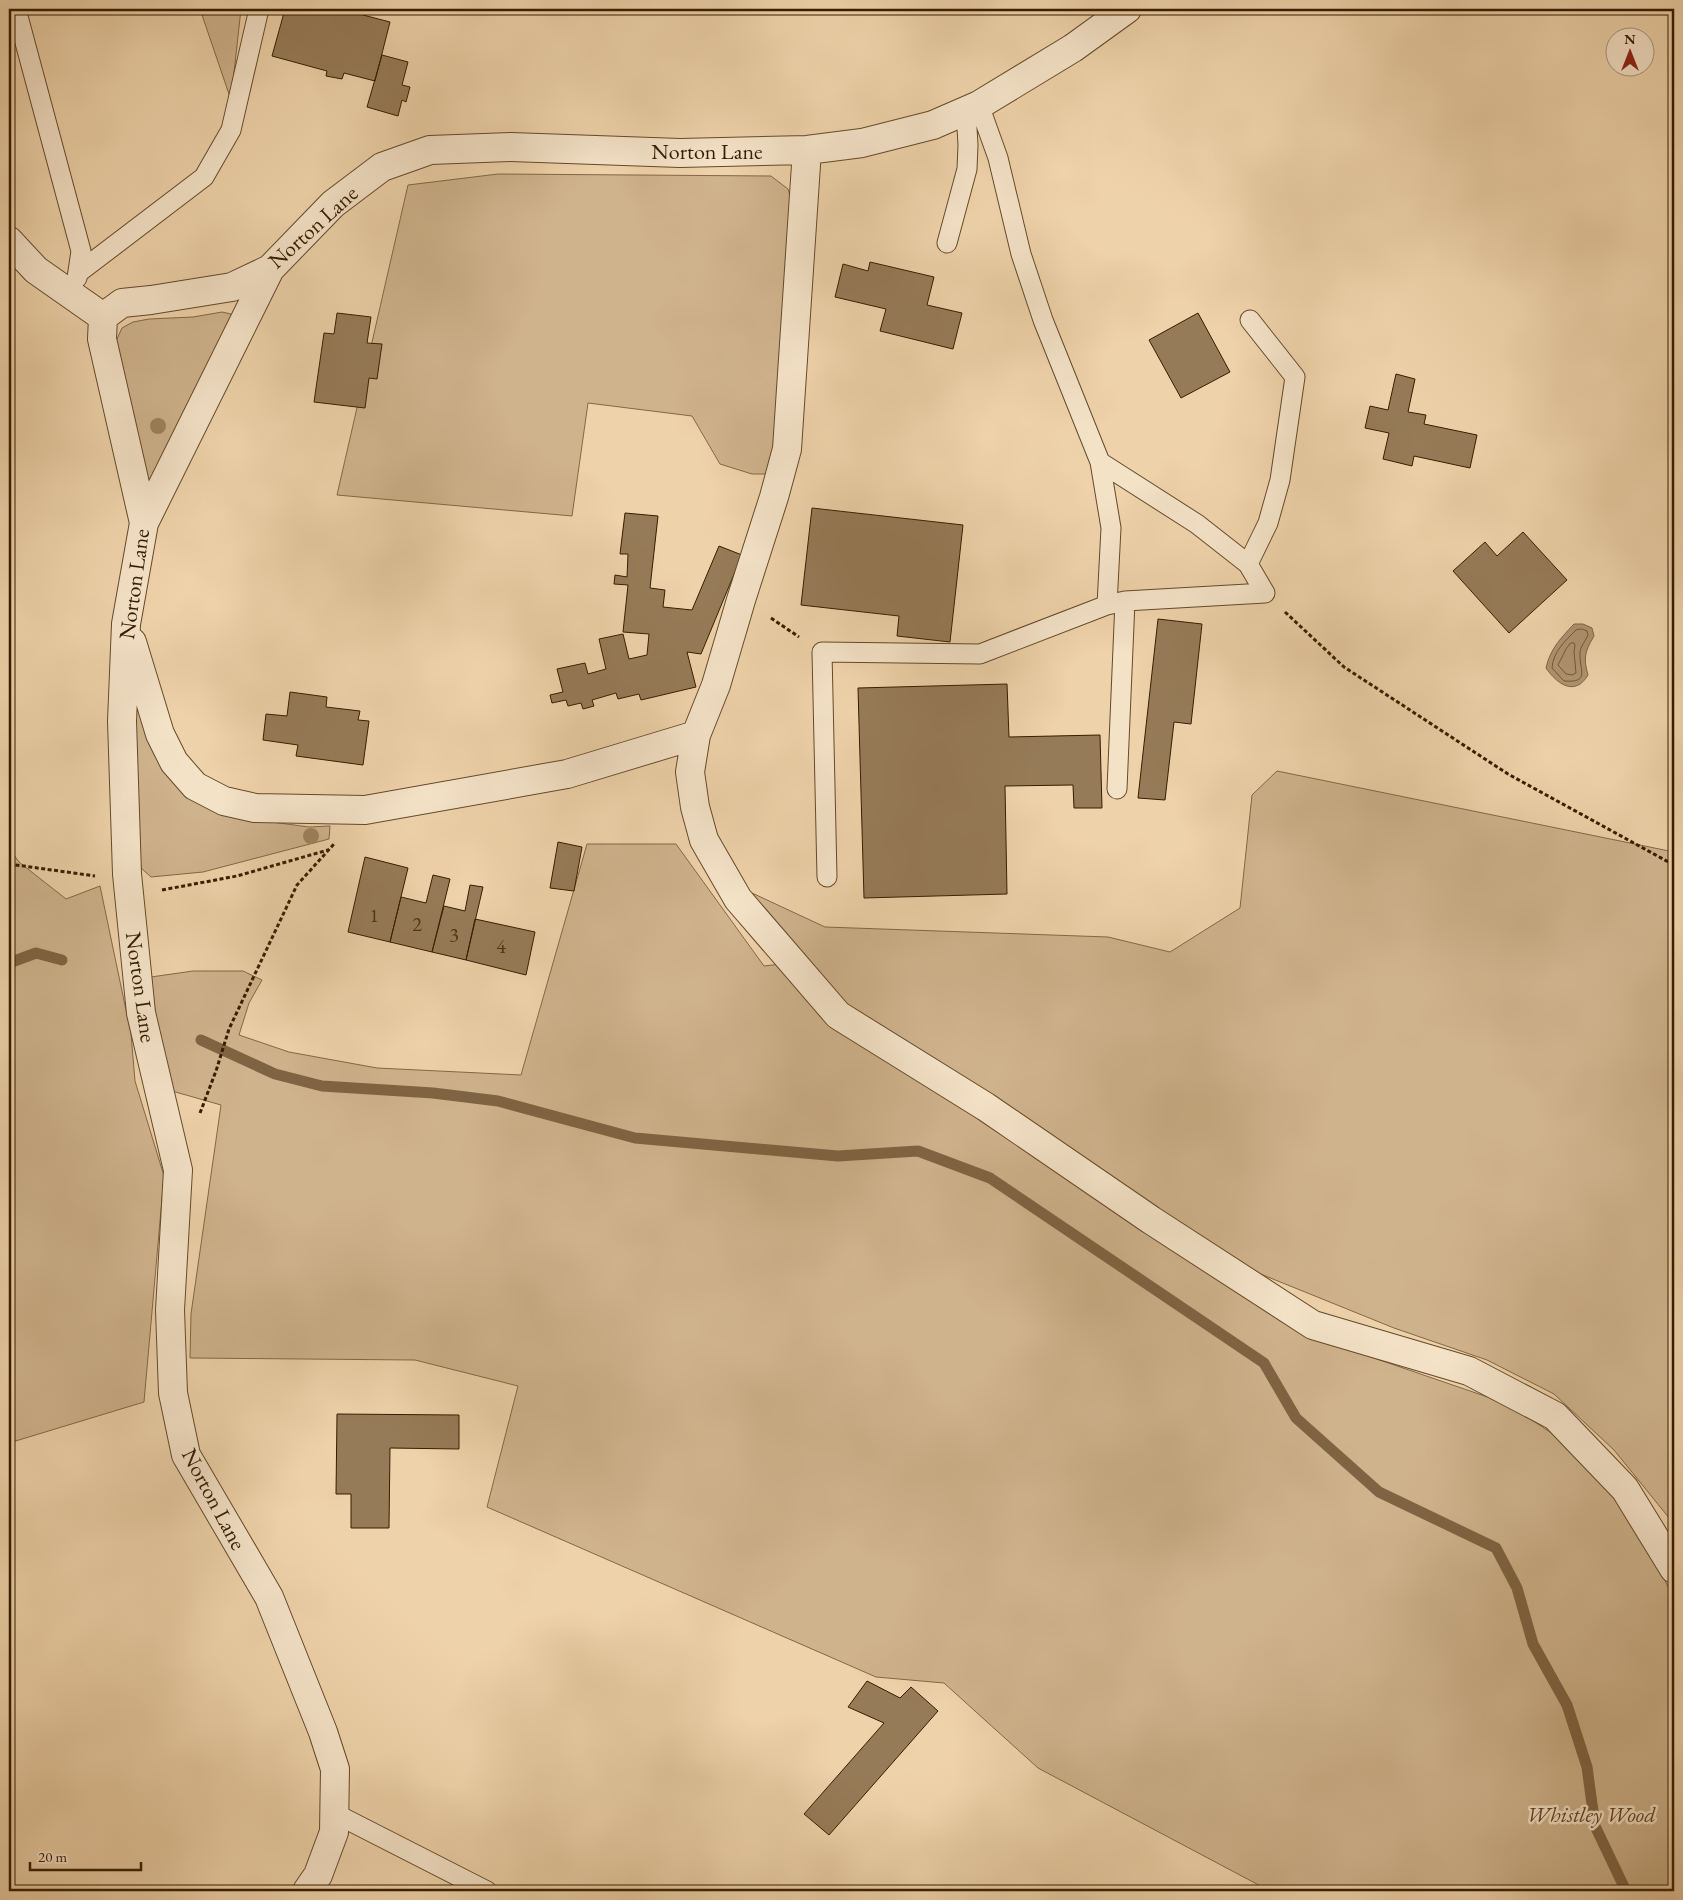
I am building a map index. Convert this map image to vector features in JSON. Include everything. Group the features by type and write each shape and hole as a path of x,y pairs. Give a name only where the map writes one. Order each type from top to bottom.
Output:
{"street":[{"name":"Norton Lane","path":"307,1891 318,1875 334,1832 335,1769 323,1732 269,1597 186,1455 173,1393 171,1319 178,1170 140,1013 128,885 122,721 126,624 144,523 102,339 103,317 122,303 232,287 270,269 333,204 382,167 430,150 511,147 680,153 807,150 862,143 934,125 972,108 1072,48 1128,9"},
{"path":"807,150 787,449 716,685 696,735 690,772 695,807 704,840 738,900 838,1015 986,1108 1151,1220 1313,1325 1469,1371 1555,1416 1624,1489 1674,1568"},
{"path":"9,241 36,270 76,285 103,317"},
{"path":"144,523 270,269"},
{"path":"126,624 160,734 174,762 194,786 224,801 255,808 366,810 567,774 696,735"}],"lane":[{"path":"16,9 81,251 76,285"},
{"path":"76,285 204,177 231,130 259,9"},
{"path":"947,243 967,169 972,108"},
{"path":"972,108 998,158 1027,273 1043,320 1100,462 1111,528 1107,605"},
{"path":"1248,564 1268,523 1280,480 1295,377 1250,320"},
{"path":"827,876 822,652 980,654 1107,605 1125,601 1265,593 1248,564 1197,524 1100,462"},
{"path":"1117,789 1125,601"},
{"path":"334,1813 486,1891"}],"path":[{"path":"1265,593 1344,667 1508,774 1674,865"},
{"path":"741,600 822,652"},
{"path":"9,864 98,876 128,885 237,876 329,850 297,885 229,1029 216,1071"}],"green space":[{"path":"200,9 241,9 231,100"},
{"path":"498,174 771,176 788,189 794,209 773,474 752,474 720,464 692,416 588,403 572,516 337,495 408,185"},
{"path":"222,312 231,314 231,323 146,498 116,341 122,328 133,322 149,319 193,317"},
{"path":"134,683 153,742 257,820 309,827 330,826 329,839 203,872 151,877 141,868 135,824"},
{"name":"Whistley Wood","path":"1277,771 1674,852 1674,1524 1614,1450 1554,1394 1487,1360 1394,1328 1258,1273 1336,1345 1508,1404 1559,1438 1615,1494 1657,1564 1674,1599 1674,1891 1270,1891 1038,1768 944,1683 876,1677 487,1507 518,1386 415,1360 190,1358 191,1314 221,1105 172,1091 158,1035 151,977 193,971 243,971 262,980 249,1003 239,1035 289,1052 377,1068 521,1075 587,844 676,844 764,966 808,961 752,893 825,927 1108,937 1170,952 1240,908 1252,795"},
{"path":"9,848 19,862 66,899 100,886 131,1034 135,1081 164,1176 144,1402 9,1443"}],"water":[{"path":"1574,624 1583,624 1592,628 1594,636 1586,655 1588,675 1583,682 1572,687 1566,686 1555,679 1546,668 1553,649"}],"building":[{"path":"285,9 340,9 390,22 375,81 344,73 342,79 326,76 327,71 272,56"},
{"path":"382,55 408,62 402,85 410,87 406,102 402,100 398,116 367,107"},
{"path":"870,262 934,277 927,305 962,313 953,349 880,331 886,309 835,297 843,264 868,271"},
{"path":"337,313 371,317 367,343 382,344 377,379 369,378 365,408 314,402 324,333 334,334"},
{"path":"1198,313 1230,372 1181,398 1149,340"},
{"path":"1396,374 1415,379 1408,412 1426,415 1424,424 1477,435 1470,468 1414,456 1412,466 1383,459 1389,433 1365,428 1370,406 1388,410"},
{"path":"812,508 963,525 950,642 897,636 899,616 801,605"},
{"path":"625,513 658,516 650,588 665,590 663,607 692,610 719,546 742,555 701,654 687,652 696,687 641,700 639,694 618,699 616,693 592,700 594,706 583,709 581,703 568,706 566,700 552,703 550,695 563,692 557,669 585,663 588,674 606,669 599,639 623,634 629,659 647,655 649,634 623,632 628,585 614,584 615,575 627,577 628,554 620,554"},
{"path":"1523,532 1567,580 1509,633 1453,571 1485,542 1497,556"},
{"path":"1158,619 1202,624 1191,724 1174,722 1165,800 1138,798"},
{"path":"1007,684 1009,737 1100,735 1102,808 1074,808 1073,785 1005,786 1007,894 864,898 858,688"},
{"path":"290,692 327,697 326,707 360,711 358,720 369,721 363,765 296,756 298,745 263,740 266,714 287,716"},
{"path":"558,842 582,847 574,891 550,888"},
{"path":"365,857 408,868 390,942 348,932"},
{"path":"433,875 450,879 432,952 390,942 401,897 426,903"},
{"path":"470,885 483,887 466,960 432,952 444,906 465,911"},
{"path":"475,919 535,932 526,975 466,960"},
{"path":"337,1414 459,1415 459,1449 390,1448 389,1528 351,1528 351,1494 336,1494"},
{"path":"867,1681 900,1698 911,1687 938,1711 829,1835 804,1814 884,1723 848,1707"}],"waterway":[{"path":"9,963 36,953 62,960"},
{"path":"201,1040 275,1074 322,1086 433,1093 498,1101 635,1138 838,1156 918,1151 990,1178 1264,1363 1296,1418 1379,1492 1496,1548 1517,1588 1533,1644 1567,1705 1587,1767 1595,1826 1626,1891"}]}
